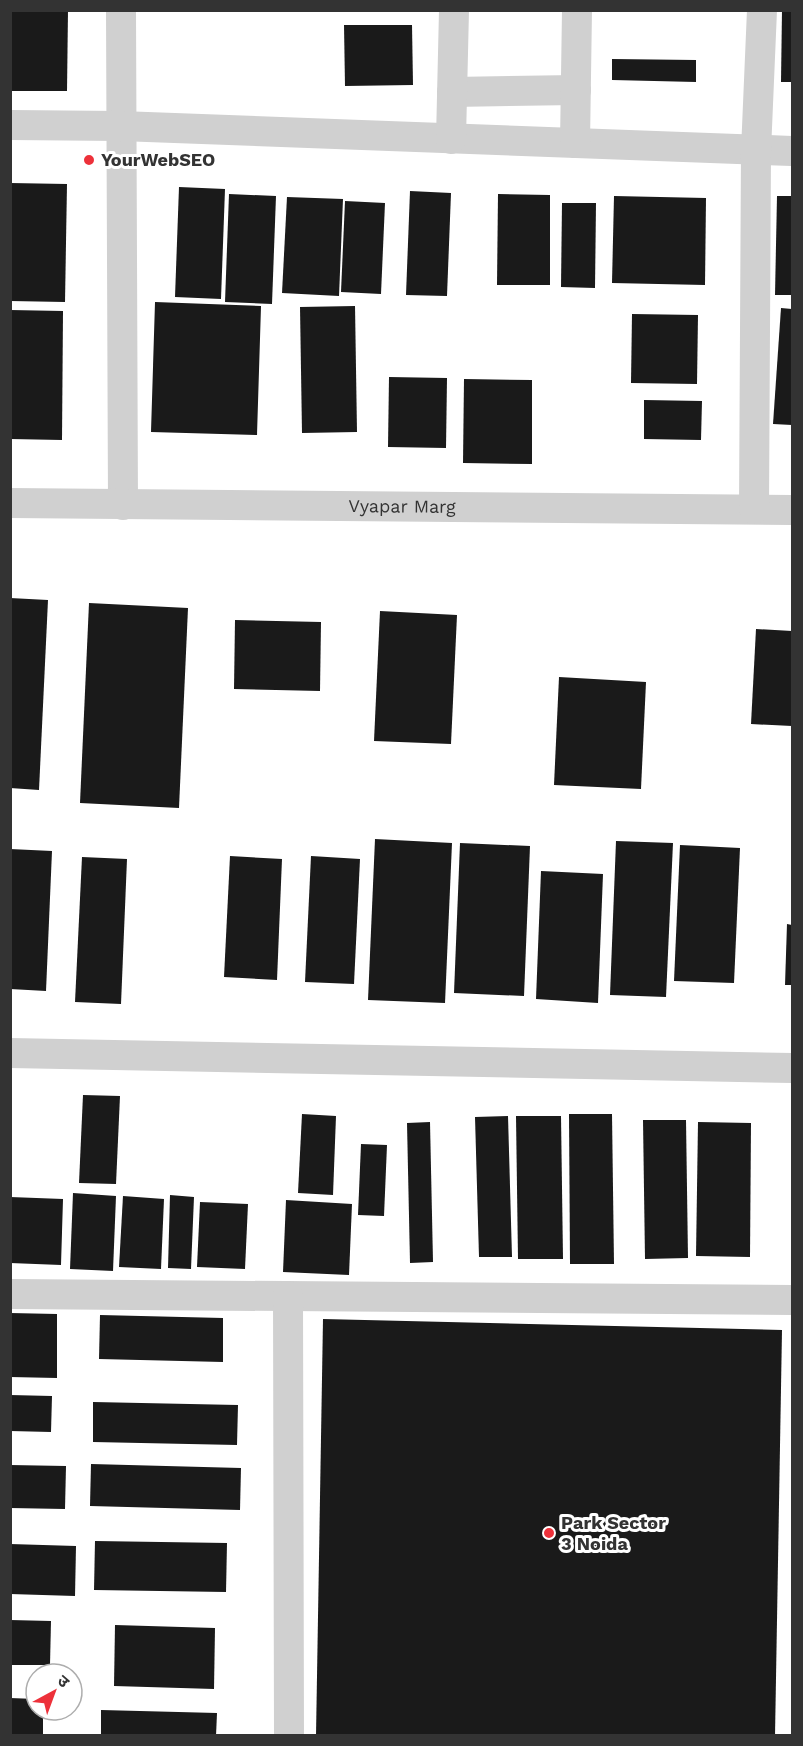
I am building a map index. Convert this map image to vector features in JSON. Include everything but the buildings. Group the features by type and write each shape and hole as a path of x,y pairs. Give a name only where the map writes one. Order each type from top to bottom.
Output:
{"street":[{"path":"121,10 123,506"},
{"path":"451,139 454,10"},
{"path":"575,144 577,10"},
{"path":"754,508 756,151 762,10"},
{"path":"452,92 576,90"},
{"path":"10,125 120,126 792,151"},
{"name":"Vyapar Marg","path":"10,503 123,506 792,510"},
{"path":"10,1053 792,1068"},
{"path":"10,1294 792,1300"},
{"path":"288,1296 289,1736"}],"place":[{"name":"YourWebSEO","path":"89,160"},
{"name":"Park Sector 3 Noida","path":"549,1533"}]}
